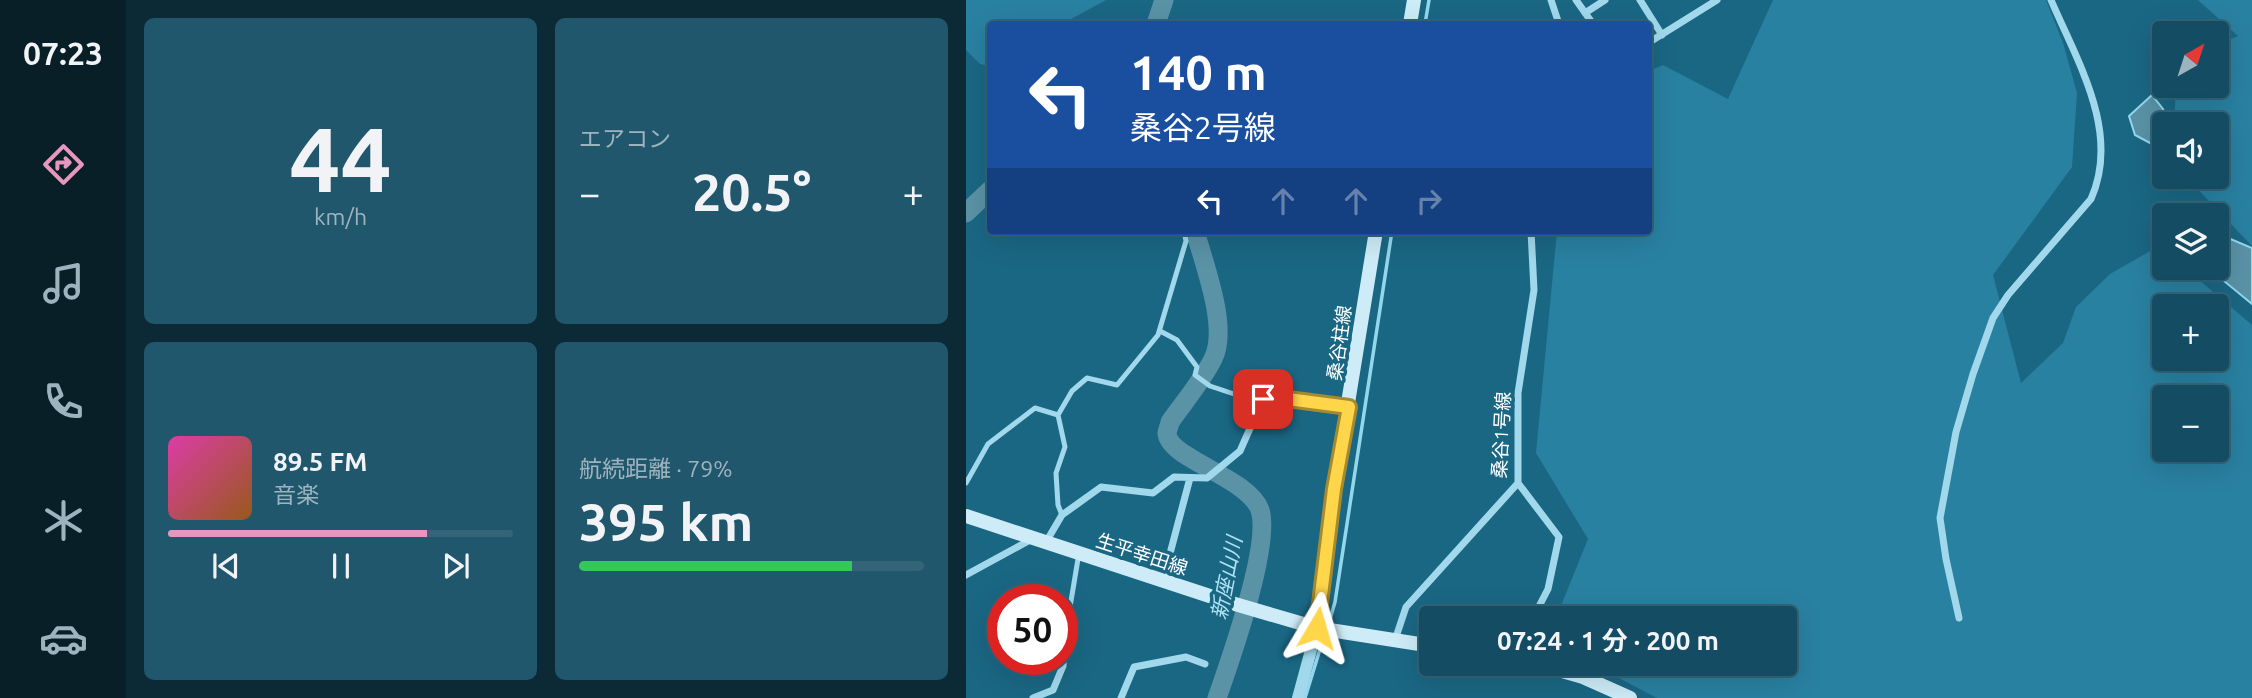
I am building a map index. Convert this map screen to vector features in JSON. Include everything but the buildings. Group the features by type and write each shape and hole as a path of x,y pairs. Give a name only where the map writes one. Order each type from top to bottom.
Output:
{"main road":[{"path":"1410,21 1414,0"},
{"name":"桑谷柱線","path":"1317,628 1334,489 1375,235"},
{"name":"生平幸田線","path":"966,516 1228,603 1317,628 1419,644"},
{"path":"1580,676 1630,698"}],"street":[{"path":"1550,0 1558,21"},
{"path":"1576,0 1591,21"},
{"path":"1585,13 1605,0"},
{"path":"1640,0 1662,34"},
{"path":"1959,618 1940,518 1956,432 1973,374 1993,318 2008,295 2091,199 2100,169 2100,141 2089,83 2051,0"},
{"path":"1652,40 1712,1"},
{"name":"桑谷1号線","path":"1395,640 1406,607 1518,483 1518,393 1534,290 1531,235"},
{"path":"966,575 1039,540 1062,515 1101,487 1153,493 1174,477 1207,478 1240,451 1263,399 1280,398 1349,407"},
{"path":"1163,581 1190,478"},
{"path":"1518,483 1559,537 1548,589 1539,606"},
{"path":"1298,698 1317,628"},
{"path":"1121,698 1134,667 1186,657 1205,664"},
{"path":"1033,698 1053,690 1059,675"}],"lane":[{"path":"1062,515 1058,505 1056,473 1065,447 1058,415 1072,390 1087,378 1117,385 1160,331 1186,241 1185,235"},
{"path":"1160,331 1177,340 1197,367 1195,375 1210,386 1261,403"},
{"path":"966,483 988,444 1035,408 1058,415"},
{"path":"1073,584 1079,553"}],"shaded area":[{"path":"966,0 1106,0 1068,21 987,21 987,65 980,64 966,50"},
{"path":"1773,0 2046,0 2063,43 2077,93 2072,167 1993,275 2021,383 2063,343 2076,307 2110,274 2152,250 2152,280 2199,280 2216,294 2152,294 2152,371 2229,371 2229,305 2252,325 2252,698 1657,698 1615,676 1797,676 1797,606 1561,606 1588,539 1536,453 1557,235 1652,235 1652,70 1663,65 1728,99"},
{"path":"2198,0 2252,0 2252,246 2229,222 2229,203 2211,203 2197,189 2229,189 2229,112 2175,112 2175,98 2230,98 2230,39 2238,36 2230,29 2230,21 2221,21"},
{"path":"2152,95 2164,112 2152,112 2150,143 2135,135 2129,116"},
{"path":"2229,238 2252,248 2252,304 2224,281 2229,280"}],"waterway":[{"path":"1157,21 1164,0"},
{"path":"1426,21 1429,0"},
{"path":"966,213 987,193"},
{"name":"新座山川","path":"1196,235 1217,314 1217,346 1209,367 1170,422 1167,433 1180,451 1226,478 1253,498 1260,510 1262,527 1248,603 1217,698"},
{"path":"1328,626 1335,602 1391,235"},
{"path":"1305,698 1325,633"}],"route":[{"path":"1263,399 1280,398 1349,407 1334,489 1317,628"}]}
